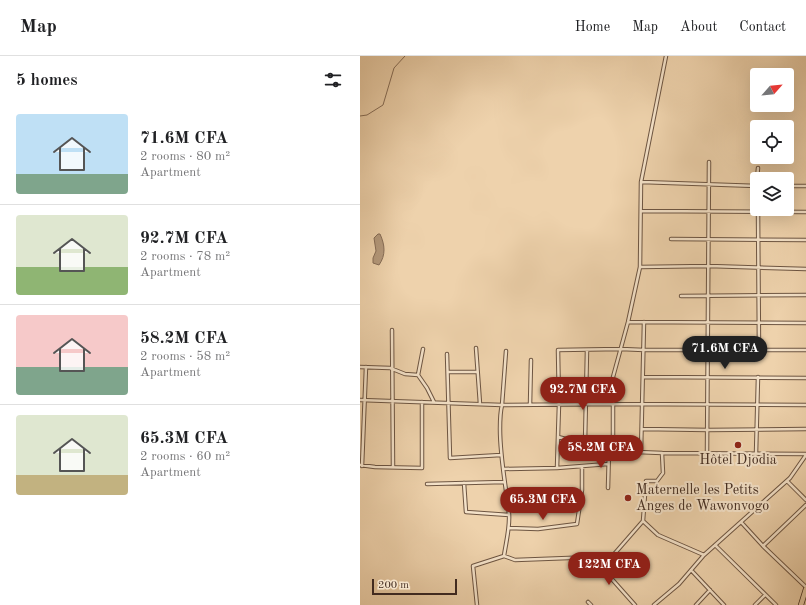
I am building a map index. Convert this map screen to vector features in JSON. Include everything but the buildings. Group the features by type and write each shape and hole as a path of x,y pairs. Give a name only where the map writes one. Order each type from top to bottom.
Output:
{"main road":[{"path":"801,605 806,588"}],"street":[{"path":"613,451 613,377 628,322 640,267 641,182 666,56"},
{"path":"707,454 709,162"},
{"path":"758,168 758,172"},
{"path":"641,182 750,186"},
{"path":"794,186 806,186"},
{"path":"641,211 750,211"},
{"path":"794,212 806,212"},
{"path":"758,216 759,350"},
{"path":"671,239 806,240"},
{"path":"640,267 709,266 758,269 806,269"},
{"path":"681,296 806,296"},
{"path":"628,322 806,323"},
{"path":"642,452 644,322"},
{"path":"392,330 392,467"},
{"path":"476,348 480,404"},
{"path":"422,350 418,375 434,402"},
{"path":"557,468 559,404 558,350 806,350"},
{"path":"585,444 587,350"},
{"path":"504,556 509,528 509,515 501,455 500,411 502,405 506,351"},
{"path":"447,354 450,458 501,455"},
{"path":"530,360 530,404"},
{"path":"360,367 390,368 405,374 418,375"},
{"path":"366,367 361,466 422,468 422,402"},
{"path":"448,372 477,372"},
{"path":"643,377 806,378"},
{"path":"756,454 756,405 758,377"},
{"path":"360,400 502,405 806,405"},
{"path":"642,429 806,429"},
{"path":"558,437 613,451 806,455"},
{"path":"608,488 609,450"},
{"path":"602,568 643,521 646,481 657,481 663,473 662,453"},
{"path":"654,605 679,584 704,555 787,481 806,455"},
{"path":"503,469 582,467 608,464"},
{"path":"509,528 538,529 577,524 582,490 582,467"},
{"path":"787,481 806,500"},
{"path":"427,484 504,482"},
{"path":"464,483 466,512 509,515"},
{"path":"763,546 806,505"},
{"path":"643,521 658,535 704,555"},
{"path":"741,522 806,588"},
{"path":"715,545 776,605"},
{"path":"477,605 473,566 504,556 515,560 595,557 602,568 636,605"},
{"path":"691,570 724,605"},
{"path":"696,605 710,590"},
{"path":"755,605 765,595"},
{"path":"588,602 591,605"}],"shaded area":[{"path":"380,234 382,238 384,246 384,254 379,265 373,263 373,258 376,251 374,238"}],"waterway":[{"path":"360,116 367,115 383,105 394,68 405,56"}],"place":[{"name":"Hôtel Djodia","path":"738,445"},
{"name":"Maternelle les Petits Anges de Wawonvogo","path":"628,498"}]}
